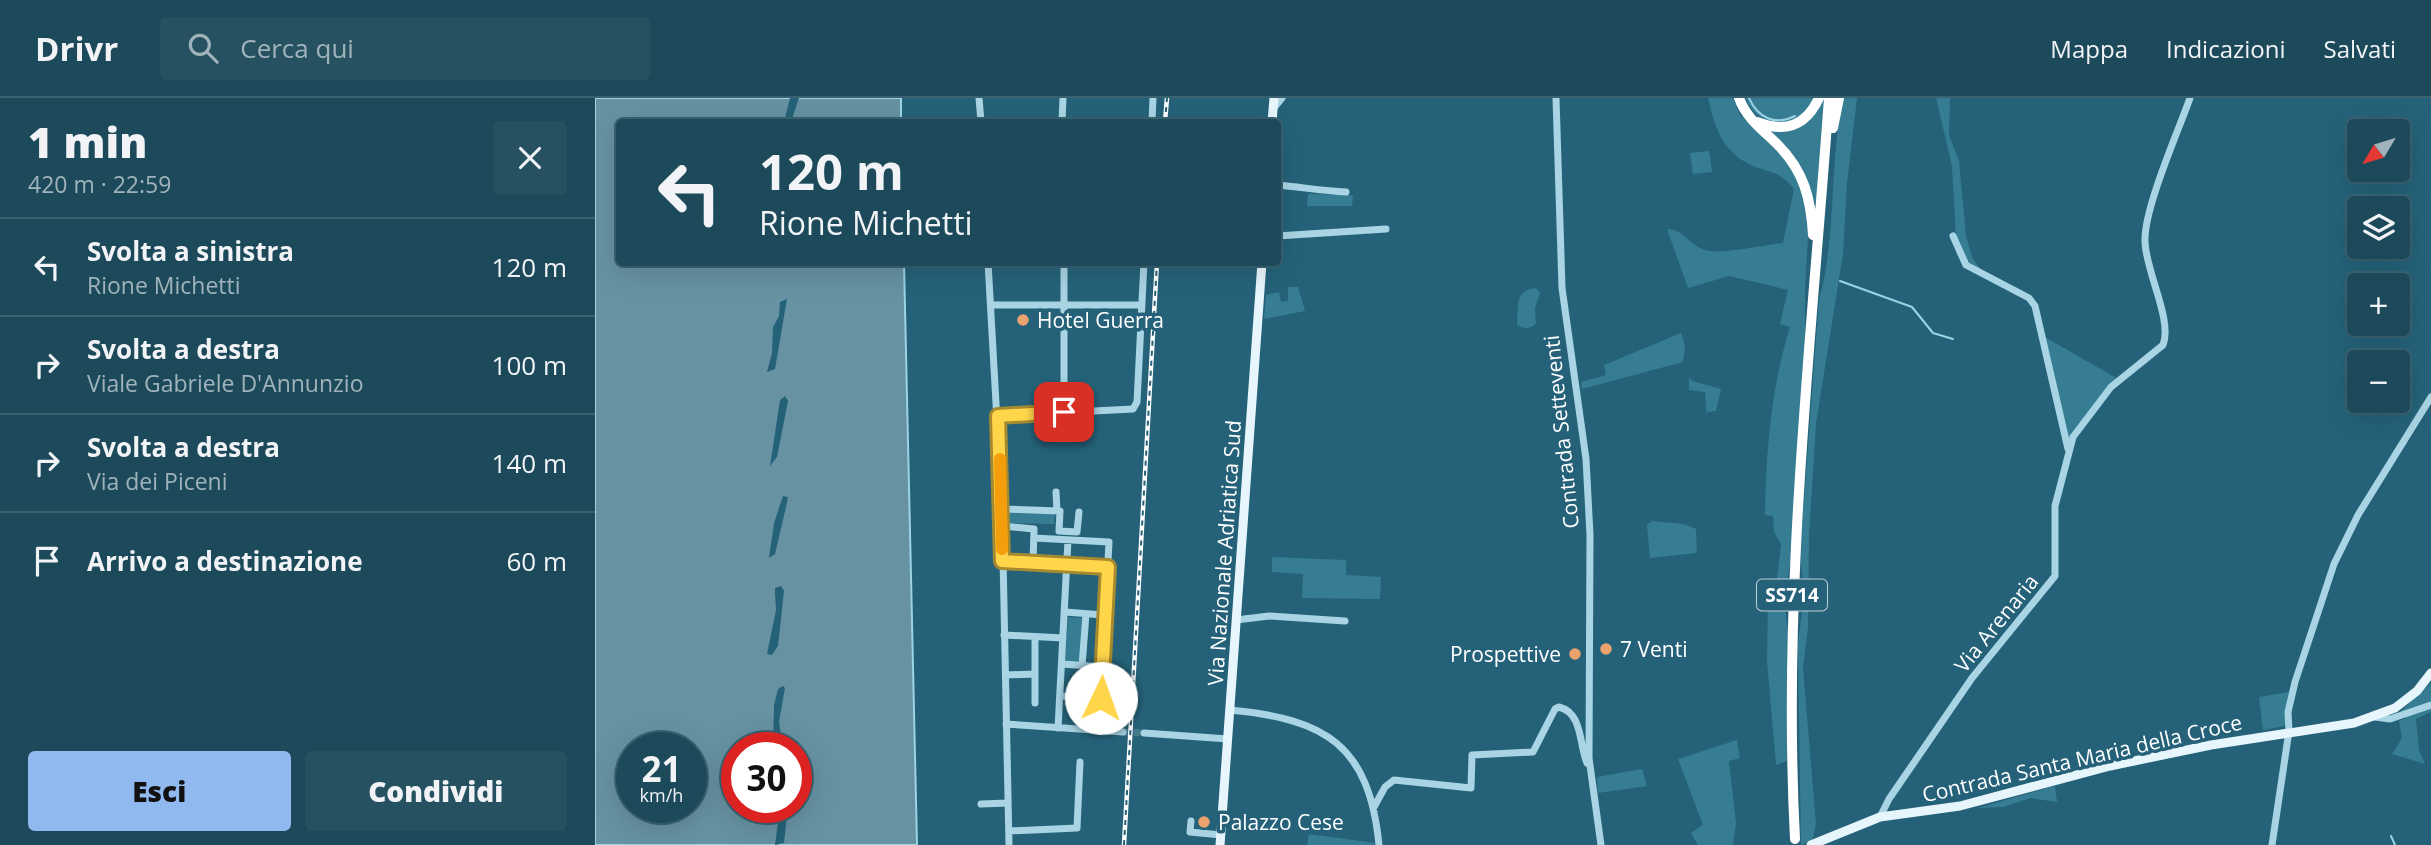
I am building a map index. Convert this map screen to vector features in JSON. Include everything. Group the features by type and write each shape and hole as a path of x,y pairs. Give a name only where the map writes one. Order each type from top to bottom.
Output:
{"highway":[{"path":"1739,98 1754,121 1792,160 1806,187 1815,275"},
{"path":"1754,121 1777,128 1792,126 1807,117 1819,98"},
{"name":"SS714","path":"1795,839 1792,612 1829,98"},
{"path":"1822,190 1839,98"}],"main road":[{"path":"1272,119 1273,98"},
{"name":"Via Nazionale Adriatica Sud","path":"1221,840 1262,266"},
{"name":"Contrada Santa Maria della Croce","path":"1811,845 1880,817 1960,806 2111,766 2375,718 2395,708 2417,691 2431,674"}],"street":[{"path":"979,98 981,119"},
{"path":"1062,119 1063,98"},
{"path":"1152,119 1153,98"},
{"path":"1273,109 1282,98"},
{"name":"Contrada Setteventi","path":"1556,98 1562,288 1585,451 1590,535 1590,770 1601,845"},
{"name":"Via Arenaria","path":"1880,817 1889,799 1972,678 2055,576 2055,506 2069,449 2099,399 2126,373 2156,352 2165,338 2144,240 2163,172 2190,98"},
{"path":"1281,185 1305,187 1314,191 1346,192"},
{"path":"1281,236 1386,229"},
{"path":"1953,236 1966,265 2029,298 2035,306 2069,449"},
{"path":"988,266 1002,509 1009,845"},
{"path":"1063,266 1064,412"},
{"path":"997,413 1133,409 1137,402 1144,266"},
{"path":"992,305 1142,305"},
{"path":"2272,845 2289,732 2288,712 2295,682 2334,564 2358,515 2431,397"},
{"path":"1056,492 1056,511"},
{"path":"1002,509 1060,511 1059,531 1077,532 1079,512"},
{"path":"1002,526 1034,528 1033,562"},
{"path":"1034,538 1109,542 1099,730"},
{"path":"1058,728 1068,540"},
{"path":"1002,561 1108,567"},
{"path":"1065,612 1104,615"},
{"path":"1083,666 1086,614"},
{"path":"1237,620 1269,616 1346,621"},
{"path":"1004,635 1063,638"},
{"path":"1035,637 1035,703"},
{"path":"1062,664 1103,667"},
{"path":"1006,675 1035,674"},
{"path":"1060,696 1101,698"},
{"path":"2375,718 2395,718 2431,705"},
{"path":"1374,807 1385,787 1394,780 1471,788 1472,755 1533,752 1555,709 1559,707 1572,715 1577,724 1590,770"},
{"path":"1230,710 1301,722 1324,733 1356,765 1374,807 1379,845"},
{"path":"1006,724 1123,732"},
{"path":"1144,733 1228,739"},
{"path":"1009,831 1077,828 1080,762"},
{"path":"981,804 1008,803"},
{"path":"1191,821 1190,832 1221,840"}],"shaded area":[{"path":"595,98 901,98 901,119 616,119 616,266 904,266 917,845 595,845"},
{"path":"1708,98 1733,98 1740,115 1778,151 1796,174 1809,217 1805,368 1791,558 1784,600 1788,632 1787,761 1776,765 1767,661 1768,598 1775,598 1781,544 1774,532 1773,516 1765,515 1768,444 1774,397 1790,327 1780,324 1788,290 1729,276 1688,288 1667,229 1678,232 1700,248 1712,251 1732,251 1783,243 1794,189 1777,174 1747,163 1731,151 1716,126"},
{"path":"1745,98 1815,98 1801,117 1785,123 1776,123 1761,118"},
{"path":"1824,98 1814,203 1802,173 1770,130 1794,129"},
{"path":"1843,98 1857,98 1847,183 1843,254 1816,423 1809,535 1808,627 1803,668 1816,824 1812,841 1801,845 1798,644 1804,593 1800,552 1819,300 1831,225 1836,148"},
{"path":"1936,98 1950,98 1949,135 1959,161 1966,236 1972,257 1980,269 1957,256 1952,166"},
{"path":"1709,151 1712,172 1693,174 1690,153"},
{"path":"1308,194 1353,195 1352,206 1307,206"},
{"path":"1288,287 1298,287 1305,311 1264,319 1266,295 1279,292 1281,302 1288,301"},
{"path":"1536,288 1540,293 1535,308 1536,324 1529,328 1517,325 1520,296"},
{"path":"1681,333 1685,346 1683,362 1582,389 1581,382 1606,375 1604,365"},
{"path":"2043,336 2118,379 2069,444"},
{"path":"1689,377 1692,381 1721,389 1716,411 1707,412 1707,418 1705,392 1689,390"},
{"path":"1006,513 1055,514 1054,524 1006,523"},
{"path":"1652,521 1684,524 1696,529 1697,553 1650,558 1647,525"},
{"path":"1272,557 1346,560 1346,575 1381,577 1380,599 1302,598 1303,574 1272,572"},
{"path":"1068,617 1084,618 1081,665 1065,664"},
{"path":"2431,683 2431,712 2416,719 2419,750 2425,764 2392,754 2402,738 2399,721 2406,718 2400,712"},
{"path":"2290,692 2285,726 2263,730 2259,697"},
{"path":"1737,740 1740,758 1729,761 1736,823 1733,845 1698,845 1691,833 1703,825 1678,759"},
{"path":"1642,769 1647,786 1598,793 1597,777"},
{"path":"2055,786 2057,802 2031,798 2003,807 1977,808"},
{"path":"1309,834 1375,843 1375,845 1307,845"}],"pier":[{"path":"790,98 799,98 792,119 785,119"},
{"path":"787,299 775,369 767,372 772,353 773,327 779,316 780,302"},
{"path":"785,396 788,401 777,457 770,466 780,400"},
{"path":"783,496 788,497 786,507 775,554 769,558 774,523"},
{"path":"781,586 784,591 778,646 772,655 767,654 776,610 775,588"},
{"path":"783,686 785,688 779,722 781,732 773,732 774,705 778,689"},
{"path":"778,823 786,823 784,843 775,845"}],"waterway":[{"path":"1749,98 1757,111 1768,118 1781,120 1795,116"},
{"path":"1840,281 1912,307 1933,333 1953,339"},
{"path":"2391,836 2395,845"}],"tunnel":[{"path":"1123,732 1144,733"}],"railway":[{"path":"1165,119 1167,98"},
{"path":"1124,845 1157,266"}],"slow traffic":[{"path":"1000,459 1002,549"}],"place":[{"name":"Hotel Guerra","path":"1023,320"},
{"name":"7 Venti","path":"1606,649"},
{"name":"Prospettive","path":"1575,654"},
{"name":"Palazzo Cese","path":"1204,822"}],"route":[{"path":"1064,412 998,416 1002,561 1108,567 1101,698"}]}
